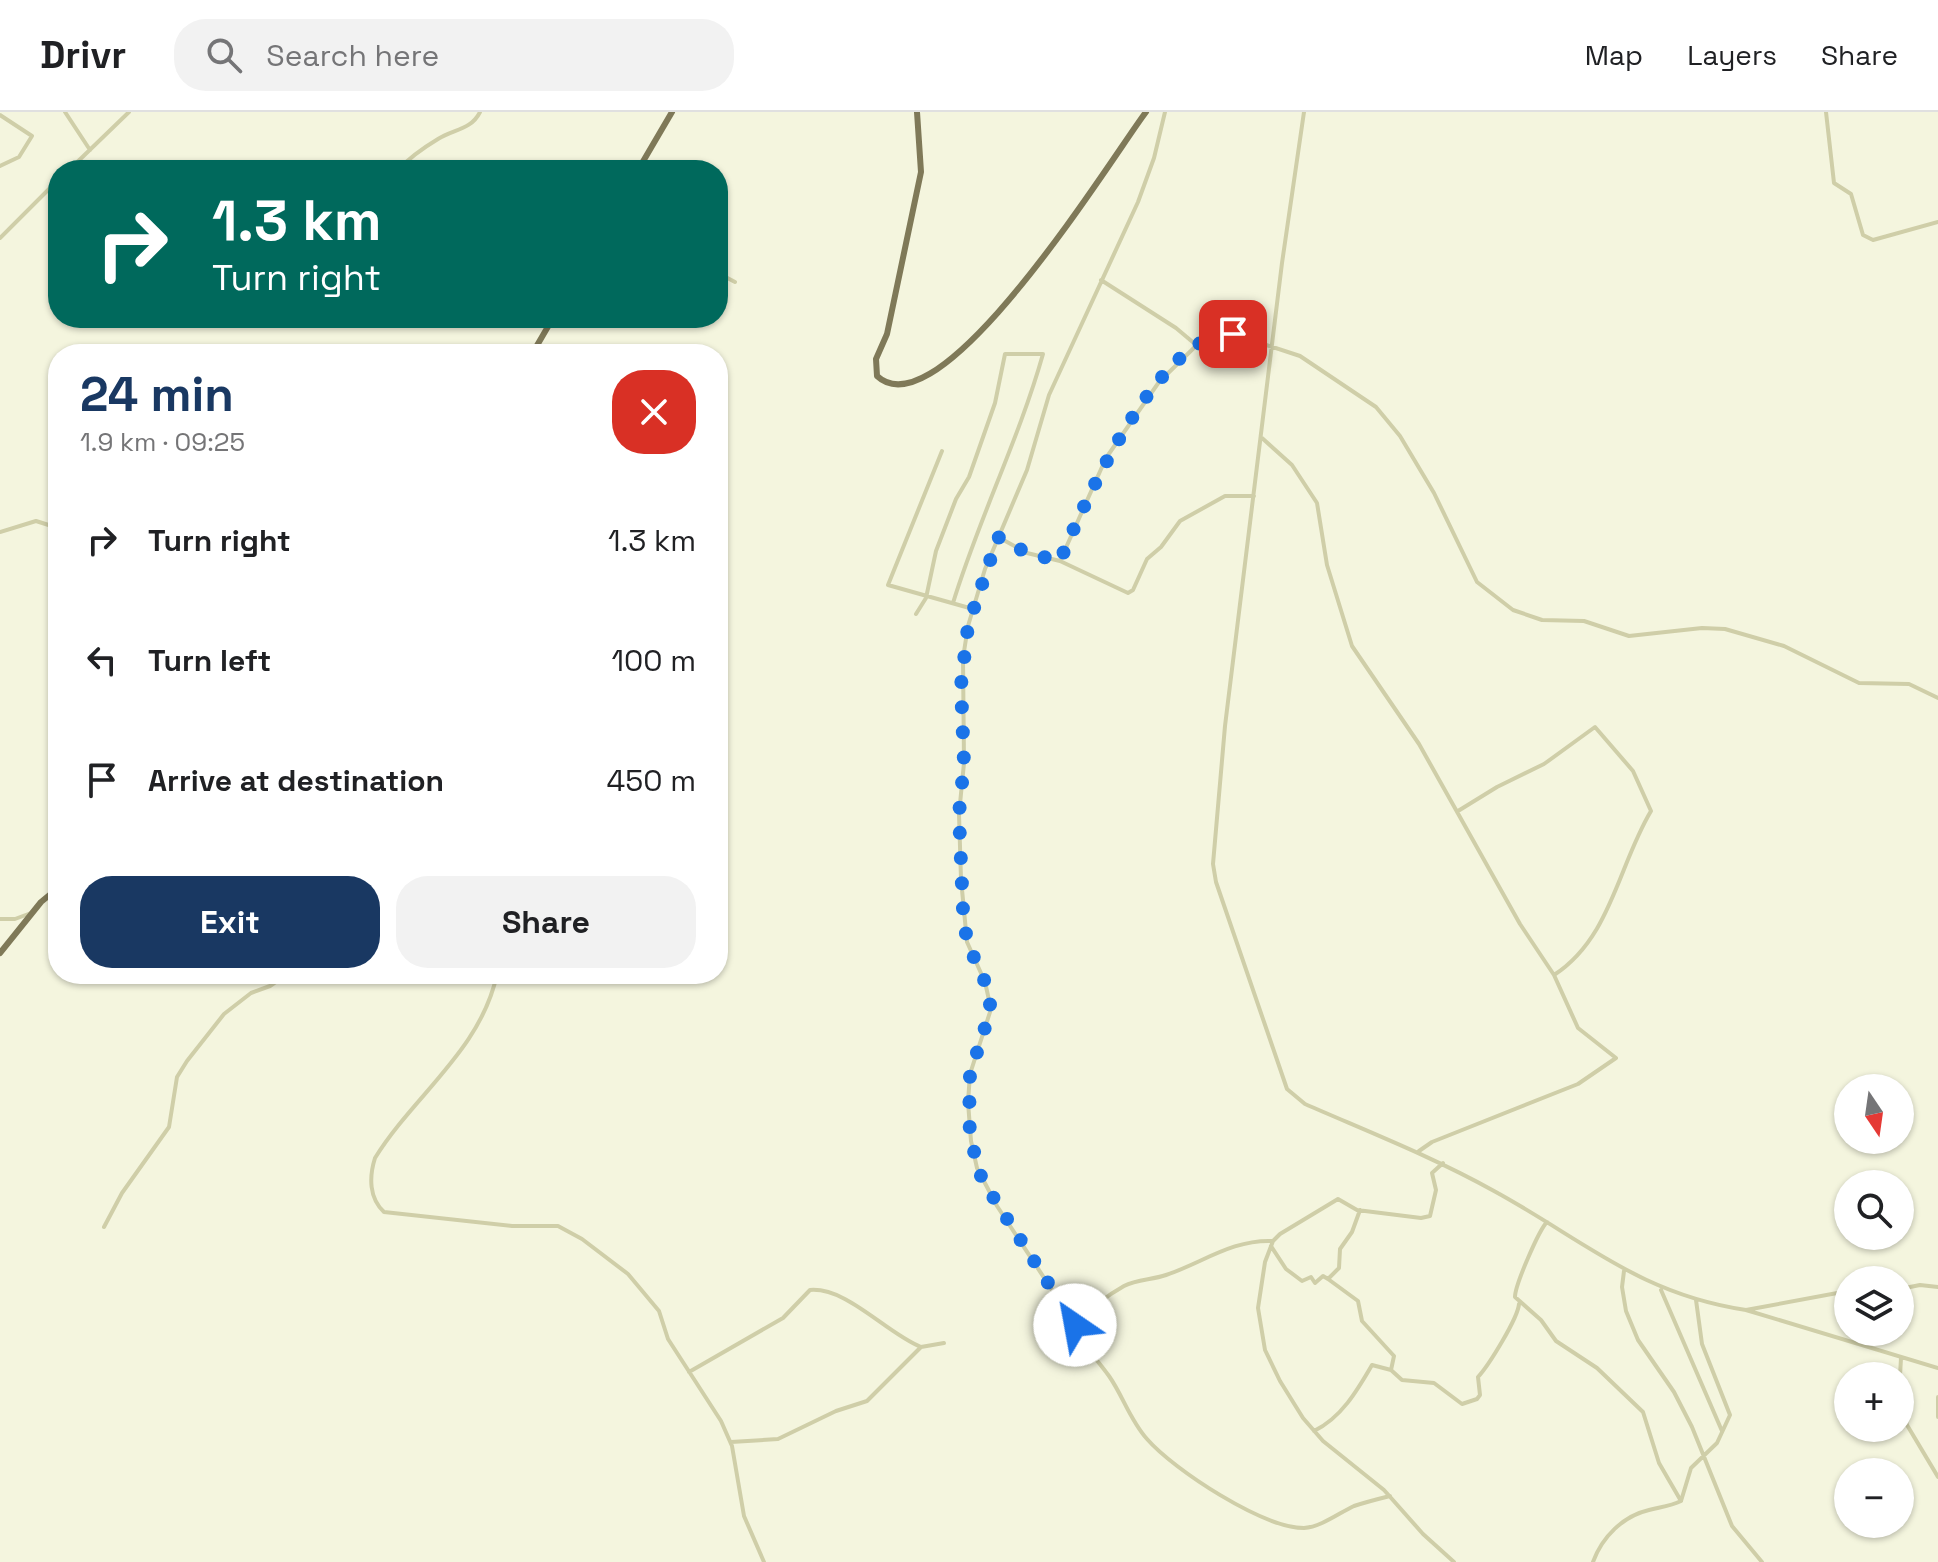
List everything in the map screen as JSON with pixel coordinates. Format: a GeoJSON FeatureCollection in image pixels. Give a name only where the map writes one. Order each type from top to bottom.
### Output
{"type":"FeatureCollection","features":[{"type":"Feature","properties":{"kind":"main road"},"geometry":{"type":"LineString","coordinates":[[644,160],[672,112]]}},
{"type":"Feature","properties":{"kind":"main road"},"geometry":{"type":"LineString","coordinates":[[917,112],[921,152],[917,195],[898,268],[887,334],[876,359],[877,376],[890,382],[915,381],[931,376],[992,319],[1087,199],[1146,112]]}},
{"type":"Feature","properties":{"kind":"main road"},"geometry":{"type":"LineString","coordinates":[[0,953],[48,898]]}},
{"type":"Feature","properties":{"kind":"street"},"geometry":{"type":"LineString","coordinates":[[65,112],[90,150]]}},
{"type":"Feature","properties":{"kind":"street"},"geometry":{"type":"LineString","coordinates":[[80,160],[129,112]]}},
{"type":"Feature","properties":{"kind":"street"},"geometry":{"type":"LineString","coordinates":[[408,160],[438,139],[467,127],[480,112]]}},
{"type":"Feature","properties":{"kind":"street"},"geometry":{"type":"LineString","coordinates":[[1165,112],[1154,158],[1138,202],[1054,382],[1027,470],[998,537],[965,639],[962,671],[964,763],[959,856],[967,942],[985,982],[991,1009],[970,1074],[968,1102],[971,1141],[977,1168],[997,1206],[1080,1337],[1111,1379],[1146,1438],[1203,1487],[1274,1521],[1309,1528],[1357,1505],[1390,1496]]}},
{"type":"Feature","properties":{"kind":"street"},"geometry":{"type":"LineString","coordinates":[[1304,112],[1254,496],[1216,813],[1213,864],[1216,882],[1292,1096],[1443,1163],[1547,1222],[1624,1271],[1661,1289],[1746,1310],[1938,1368]]}},
{"type":"Feature","properties":{"kind":"street"},"geometry":{"type":"LineString","coordinates":[[1826,112],[1834,183],[1851,194],[1863,235],[1873,240],[1938,222]]}},
{"type":"Feature","properties":{"kind":"street"},"geometry":{"type":"LineString","coordinates":[[0,166],[19,157],[32,136],[1,115]]}},
{"type":"Feature","properties":{"kind":"street"},"geometry":{"type":"LineString","coordinates":[[0,238],[48,190]]}},
{"type":"Feature","properties":{"kind":"street"},"geometry":{"type":"LineString","coordinates":[[728,278],[735,282]]}},
{"type":"Feature","properties":{"kind":"street"},"geometry":{"type":"LineString","coordinates":[[1101,280],[1176,328],[1196,345]]}},
{"type":"Feature","properties":{"kind":"street"},"geometry":{"type":"LineString","coordinates":[[1060,561],[1111,450],[1159,382],[1196,345],[1209,336],[1223,334],[1273,346],[1316,365],[1382,413],[1400,436],[1447,515],[1477,582],[1513,610],[1542,620],[1584,621],[1629,636],[1725,629],[1784,646],[1859,683],[1909,684],[1938,698]]}},
{"type":"Feature","properties":{"kind":"street"},"geometry":{"type":"LineString","coordinates":[[916,614],[926,598],[936,551],[956,499],[969,477],[995,403],[1005,354],[1043,354],[1014,444],[974,538],[953,603]]}},
{"type":"Feature","properties":{"kind":"street"},"geometry":{"type":"LineString","coordinates":[[1262,438],[1292,465],[1317,503],[1327,565],[1352,646],[1393,702],[1458,811],[1520,924],[1554,975],[1578,1028],[1616,1058],[1578,1084],[1432,1142],[1419,1151]]}},
{"type":"Feature","properties":{"kind":"street"},"geometry":{"type":"LineString","coordinates":[[942,451],[888,585],[973,609]]}},
{"type":"Feature","properties":{"kind":"street"},"geometry":{"type":"LineString","coordinates":[[998,537],[1027,553],[1060,561],[1128,593],[1133,590],[1147,559],[1161,547],[1180,521],[1225,496],[1254,496]]}},
{"type":"Feature","properties":{"kind":"street"},"geometry":{"type":"LineString","coordinates":[[0,532],[36,521],[48,525]]}},
{"type":"Feature","properties":{"kind":"street"},"geometry":{"type":"LineString","coordinates":[[1458,811],[1544,764],[1595,727],[1633,771],[1651,811],[1597,932],[1579,955],[1554,975]]}},
{"type":"Feature","properties":{"kind":"street"},"geometry":{"type":"LineString","coordinates":[[0,919],[15,919],[33,912]]}},
{"type":"Feature","properties":{"kind":"street"},"geometry":{"type":"LineString","coordinates":[[104,1227],[122,1193],[169,1127],[177,1077],[187,1061],[224,1014],[251,993],[273,984]]}},
{"type":"Feature","properties":{"kind":"street"},"geometry":{"type":"LineString","coordinates":[[495,984],[490,1004],[474,1034],[375,1158],[371,1187],[377,1205],[384,1212],[392,1214],[512,1226],[547,1225],[569,1232],[628,1274],[659,1311],[668,1339],[715,1409],[730,1442],[744,1516],[764,1562]]}},
{"type":"Feature","properties":{"kind":"street"},"geometry":{"type":"LineString","coordinates":[[1075,1325],[1108,1296],[1131,1282],[1163,1276],[1201,1262],[1227,1248],[1272,1243],[1338,1199],[1360,1210],[1421,1218],[1430,1216],[1436,1190],[1432,1173],[1443,1163]]}},
{"type":"Feature","properties":{"kind":"street"},"geometry":{"type":"LineString","coordinates":[[1328,1279],[1339,1268],[1340,1249],[1352,1232],[1360,1210]]}},
{"type":"Feature","properties":{"kind":"street"},"geometry":{"type":"LineString","coordinates":[[1314,1431],[1336,1416],[1358,1390],[1372,1365],[1391,1370],[1402,1380],[1434,1383],[1449,1392],[1457,1402],[1466,1404],[1477,1399],[1480,1395],[1478,1377],[1493,1360],[1508,1325],[1518,1312],[1515,1292],[1519,1277],[1536,1247],[1541,1227],[1547,1222]]}},
{"type":"Feature","properties":{"kind":"street"},"geometry":{"type":"LineString","coordinates":[[1272,1243],[1286,1269],[1302,1281],[1311,1277],[1315,1283],[1323,1276],[1358,1301],[1362,1321],[1394,1356],[1391,1370]]}},
{"type":"Feature","properties":{"kind":"street"},"geometry":{"type":"LineString","coordinates":[[1272,1243],[1258,1308],[1265,1350],[1291,1400],[1314,1431],[1350,1466],[1390,1496],[1423,1534],[1454,1562]]}},
{"type":"Feature","properties":{"kind":"street"},"geometry":{"type":"LineString","coordinates":[[1624,1271],[1623,1295],[1633,1330],[1674,1392],[1732,1526],[1762,1562]]}},
{"type":"Feature","properties":{"kind":"street"},"geometry":{"type":"LineString","coordinates":[[1914,1286],[1938,1287]]}},
{"type":"Feature","properties":{"kind":"street"},"geometry":{"type":"LineString","coordinates":[[1661,1289],[1722,1431]]}},
{"type":"Feature","properties":{"kind":"street"},"geometry":{"type":"LineString","coordinates":[[689,1372],[774,1325],[805,1294],[815,1290],[850,1301],[921,1347]]}},
{"type":"Feature","properties":{"kind":"street"},"geometry":{"type":"LineString","coordinates":[[1746,1310],[1834,1294]]}},
{"type":"Feature","properties":{"kind":"street"},"geometry":{"type":"LineString","coordinates":[[1681,1501],[1691,1468],[1717,1443],[1730,1415],[1702,1344],[1696,1300]]}},
{"type":"Feature","properties":{"kind":"street"},"geometry":{"type":"LineString","coordinates":[[1518,1303],[1541,1320],[1556,1341],[1597,1368],[1643,1412],[1659,1463],[1681,1501]]}},
{"type":"Feature","properties":{"kind":"street"},"geometry":{"type":"LineString","coordinates":[[730,1442],[778,1439],[836,1411],[864,1402],[878,1392],[921,1347],[944,1343]]}},
{"type":"Feature","properties":{"kind":"street"},"geometry":{"type":"LineString","coordinates":[[1901,1358],[1901,1362]]}},
{"type":"Feature","properties":{"kind":"street"},"geometry":{"type":"LineString","coordinates":[[1938,1397],[1938,1417]]}},
{"type":"Feature","properties":{"kind":"street"},"geometry":{"type":"LineString","coordinates":[[1914,1437],[1938,1477]]}},
{"type":"Feature","properties":{"kind":"street"},"geometry":{"type":"LineString","coordinates":[[1593,1562],[1603,1542],[1615,1528],[1637,1514],[1681,1501]]}},
{"type":"Feature","properties":{"kind":"route"},"geometry":{"type":"LineString","coordinates":[[1075,1325],[997,1206],[977,1168],[971,1141],[968,1102],[970,1074],[991,1009],[981,970],[970,954],[967,942],[961,879],[959,814],[965,747],[961,685],[965,639],[985,569],[998,537],[1027,553],[1060,561],[1106,458],[1159,382],[1202,340],[1216,334],[1233,334]]}}]}
